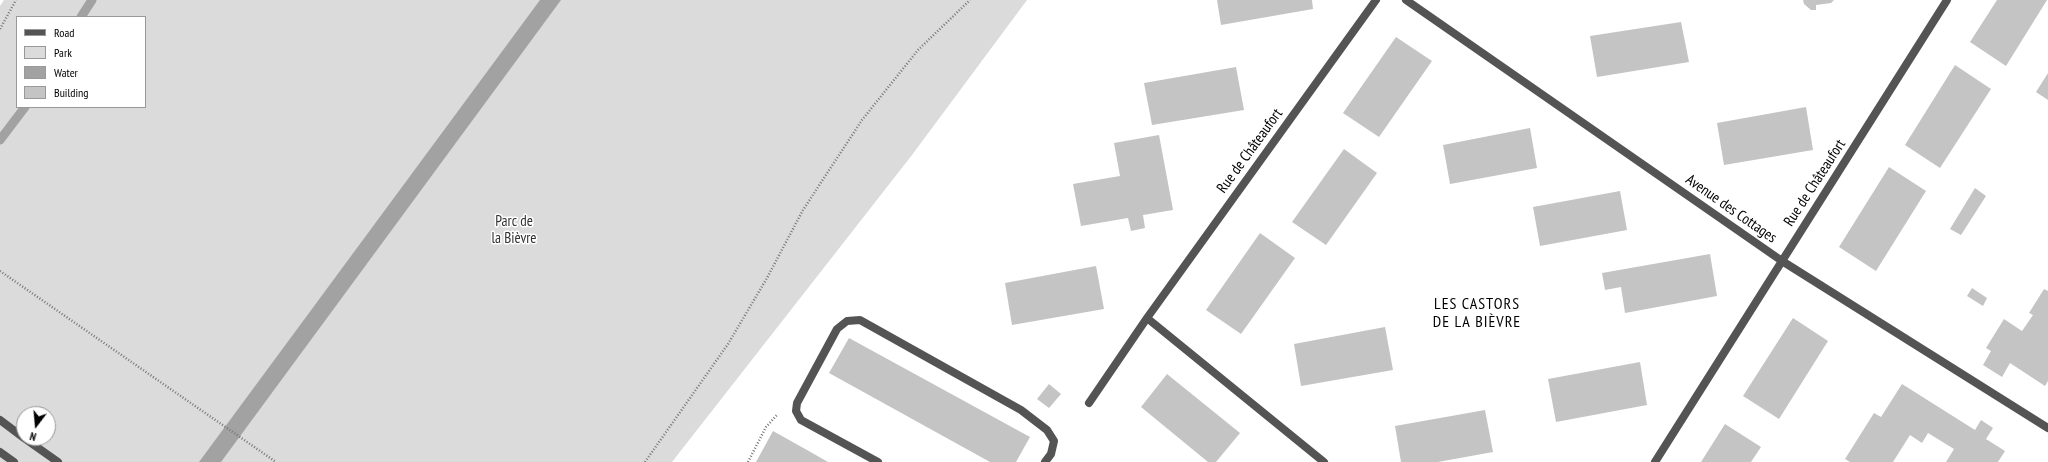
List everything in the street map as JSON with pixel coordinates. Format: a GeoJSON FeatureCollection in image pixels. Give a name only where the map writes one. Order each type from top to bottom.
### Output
{"type":"FeatureCollection","features":[{"type":"Feature","properties":{"kind":"street","name":"Rue de Châteaufort"},"geometry":{"type":"LineString","coordinates":[[1089,403],[1147,318],[1376,0]]}},
{"type":"Feature","properties":{"kind":"street","name":"Avenue des Cottages"},"geometry":{"type":"LineString","coordinates":[[1406,0],[1782,261],[2048,428]]}},
{"type":"Feature","properties":{"kind":"street","name":"Rue de Châteaufort"},"geometry":{"type":"LineString","coordinates":[[1655,462],[1947,0]]}},
{"type":"Feature","properties":{"kind":"street"},"geometry":{"type":"LineString","coordinates":[[1147,318],[1324,462]]}},
{"type":"Feature","properties":{"kind":"street"},"geometry":{"type":"LineString","coordinates":[[878,462],[801,420],[796,411],[797,403],[837,329],[847,320],[860,320],[1021,410],[1047,430],[1054,441],[1051,454],[1045,462]]}},
{"type":"Feature","properties":{"kind":"street"},"geometry":{"type":"LineString","coordinates":[[0,420],[16,432]]}},
{"type":"Feature","properties":{"kind":"street"},"geometry":{"type":"LineString","coordinates":[[35,446],[58,462]]}},
{"type":"Feature","properties":{"kind":"street"},"geometry":{"type":"LineString","coordinates":[[0,452],[14,462]]}},
{"type":"Feature","properties":{"kind":"path"},"geometry":{"type":"LineString","coordinates":[[0,29],[16,0]]}},
{"type":"Feature","properties":{"kind":"path"},"geometry":{"type":"LineString","coordinates":[[645,462],[728,344],[767,278],[803,210],[862,120],[918,50],[970,0]]}},
{"type":"Feature","properties":{"kind":"path"},"geometry":{"type":"LineString","coordinates":[[0,271],[276,462]]}},
{"type":"Feature","properties":{"kind":"path"},"geometry":{"type":"LineString","coordinates":[[748,462],[766,427],[773,419],[779,413],[796,411]]}},
{"type":"Feature","properties":{"kind":"green space","name":"Parc de la Bièvre"},"geometry":{"type":"Polygon","coordinates":[[[4,0],[1027,0],[912,155],[672,462],[0,462],[0,6],[4,0]]]}},
{"type":"Feature","properties":{"kind":"water"},"geometry":{"type":"Polygon","coordinates":[[[540,0],[561,0],[221,462],[199,462],[540,0]]]}},
{"type":"Feature","properties":{"kind":"building"},"geometry":{"type":"Polygon","coordinates":[[[1217,0],[1312,0],[1313,9],[1221,25],[1217,0]]]}},
{"type":"Feature","properties":{"kind":"building"},"geometry":{"type":"Polygon","coordinates":[[[1803,0],[1834,0],[1831,3],[1816,5],[1816,10],[1811,10],[1804,4],[1803,0]]]}},
{"type":"Feature","properties":{"kind":"building"},"geometry":{"type":"Polygon","coordinates":[[[1997,0],[2047,0],[2006,66],[1970,42],[1997,0]]]}},
{"type":"Feature","properties":{"kind":"building"},"geometry":{"type":"Polygon","coordinates":[[[1681,22],[1689,62],[1597,77],[1590,36],[1681,22]]]}},
{"type":"Feature","properties":{"kind":"building"},"geometry":{"type":"Polygon","coordinates":[[[1396,37],[1432,61],[1379,137],[1343,113],[1396,37]]]}},
{"type":"Feature","properties":{"kind":"building"},"geometry":{"type":"Polygon","coordinates":[[[1955,65],[1991,89],[1940,168],[1905,145],[1955,65]]]}},
{"type":"Feature","properties":{"kind":"building"},"geometry":{"type":"Polygon","coordinates":[[[1236,67],[1244,110],[1152,125],[1144,83],[1236,67]]]}},
{"type":"Feature","properties":{"kind":"building"},"geometry":{"type":"Polygon","coordinates":[[[2048,73],[2048,100],[2036,92],[2048,73]]]}},
{"type":"Feature","properties":{"kind":"building"},"geometry":{"type":"Polygon","coordinates":[[[1806,107],[1813,150],[1724,165],[1717,123],[1806,107]]]}},
{"type":"Feature","properties":{"kind":"building"},"geometry":{"type":"Polygon","coordinates":[[[1530,128],[1537,168],[1450,184],[1443,145],[1530,128]]]}},
{"type":"Feature","properties":{"kind":"building"},"geometry":{"type":"Polygon","coordinates":[[[1159,135],[1173,210],[1143,215],[1145,228],[1131,231],[1128,218],[1081,226],[1073,184],[1120,176],[1114,143],[1159,135]]]}},
{"type":"Feature","properties":{"kind":"building"},"geometry":{"type":"Polygon","coordinates":[[[1344,149],[1377,173],[1326,245],[1292,222],[1344,149]]]}},
{"type":"Feature","properties":{"kind":"building"},"geometry":{"type":"Polygon","coordinates":[[[1889,167],[1926,191],[1876,271],[1839,247],[1889,167]]]}},
{"type":"Feature","properties":{"kind":"building"},"geometry":{"type":"Polygon","coordinates":[[[1975,188],[1986,196],[1961,235],[1950,229],[1975,188]]]}},
{"type":"Feature","properties":{"kind":"building"},"geometry":{"type":"Polygon","coordinates":[[[1620,191],[1627,230],[1540,246],[1533,207],[1620,191]]]}},
{"type":"Feature","properties":{"kind":"building"},"geometry":{"type":"Polygon","coordinates":[[[1260,233],[1295,258],[1241,334],[1206,310],[1260,233]]]}},
{"type":"Feature","properties":{"kind":"building"},"geometry":{"type":"Polygon","coordinates":[[[1710,254],[1717,296],[1625,313],[1621,287],[1605,290],[1602,273],[1710,254]]]}},
{"type":"Feature","properties":{"kind":"building"},"geometry":{"type":"Polygon","coordinates":[[[1096,266],[1104,309],[1012,325],[1005,283],[1096,266]]]}},
{"type":"Feature","properties":{"kind":"building"},"geometry":{"type":"Polygon","coordinates":[[[1972,288],[1987,298],[1983,306],[1967,296],[1972,288]]]}},
{"type":"Feature","properties":{"kind":"building"},"geometry":{"type":"Polygon","coordinates":[[[2044,289],[2048,291],[2048,381],[2045,386],[2010,363],[2002,377],[1983,365],[1991,351],[1986,348],[2004,319],[2022,331],[2033,315],[2029,313],[2044,289]]]}},
{"type":"Feature","properties":{"kind":"building"},"geometry":{"type":"Polygon","coordinates":[[[1793,318],[1828,341],[1779,419],[1743,396],[1793,318]]]}},
{"type":"Feature","properties":{"kind":"building"},"geometry":{"type":"Polygon","coordinates":[[[1385,327],[1393,370],[1301,386],[1294,344],[1385,327]]]}},
{"type":"Feature","properties":{"kind":"building"},"geometry":{"type":"Polygon","coordinates":[[[849,338],[1030,437],[1016,462],[990,462],[829,373],[849,338]]]}},
{"type":"Feature","properties":{"kind":"building"},"geometry":{"type":"Polygon","coordinates":[[[1640,362],[1647,405],[1556,422],[1548,379],[1640,362]]]}},
{"type":"Feature","properties":{"kind":"building"},"geometry":{"type":"Polygon","coordinates":[[[1167,374],[1240,433],[1216,462],[1208,462],[1141,407],[1167,374]]]}},
{"type":"Feature","properties":{"kind":"building"},"geometry":{"type":"Polygon","coordinates":[[[1049,384],[1061,394],[1049,408],[1037,399],[1049,384]]]}},
{"type":"Feature","properties":{"kind":"building"},"geometry":{"type":"Polygon","coordinates":[[[1902,384],[1975,430],[1981,420],[1993,428],[1986,439],[2005,451],[1998,462],[1946,462],[1954,449],[1928,433],[1922,443],[1910,435],[1893,462],[1850,462],[1845,459],[1874,413],[1881,417],[1902,384]]]}},
{"type":"Feature","properties":{"kind":"building"},"geometry":{"type":"Polygon","coordinates":[[[1485,410],[1493,452],[1438,462],[1401,462],[1395,426],[1485,410]]]}},
{"type":"Feature","properties":{"kind":"building"},"geometry":{"type":"Polygon","coordinates":[[[1725,424],[1761,447],[1751,462],[1701,462],[1725,424]]]}},
{"type":"Feature","properties":{"kind":"building"},"geometry":{"type":"Polygon","coordinates":[[[773,431],[807,450],[828,462],[756,462],[773,431]]]}},
{"type":"Feature","properties":{"kind":"waterway"},"geometry":{"type":"LineString","coordinates":[[82,16],[92,0]]}},
{"type":"Feature","properties":{"kind":"waterway"},"geometry":{"type":"LineString","coordinates":[[0,140],[24,108]]}},
{"type":"Feature","properties":{"kind":"district","name":"LES CASTORS DE LA BIÈVRE"},"geometry":{"type":"Point","coordinates":[1477,313]}}]}
